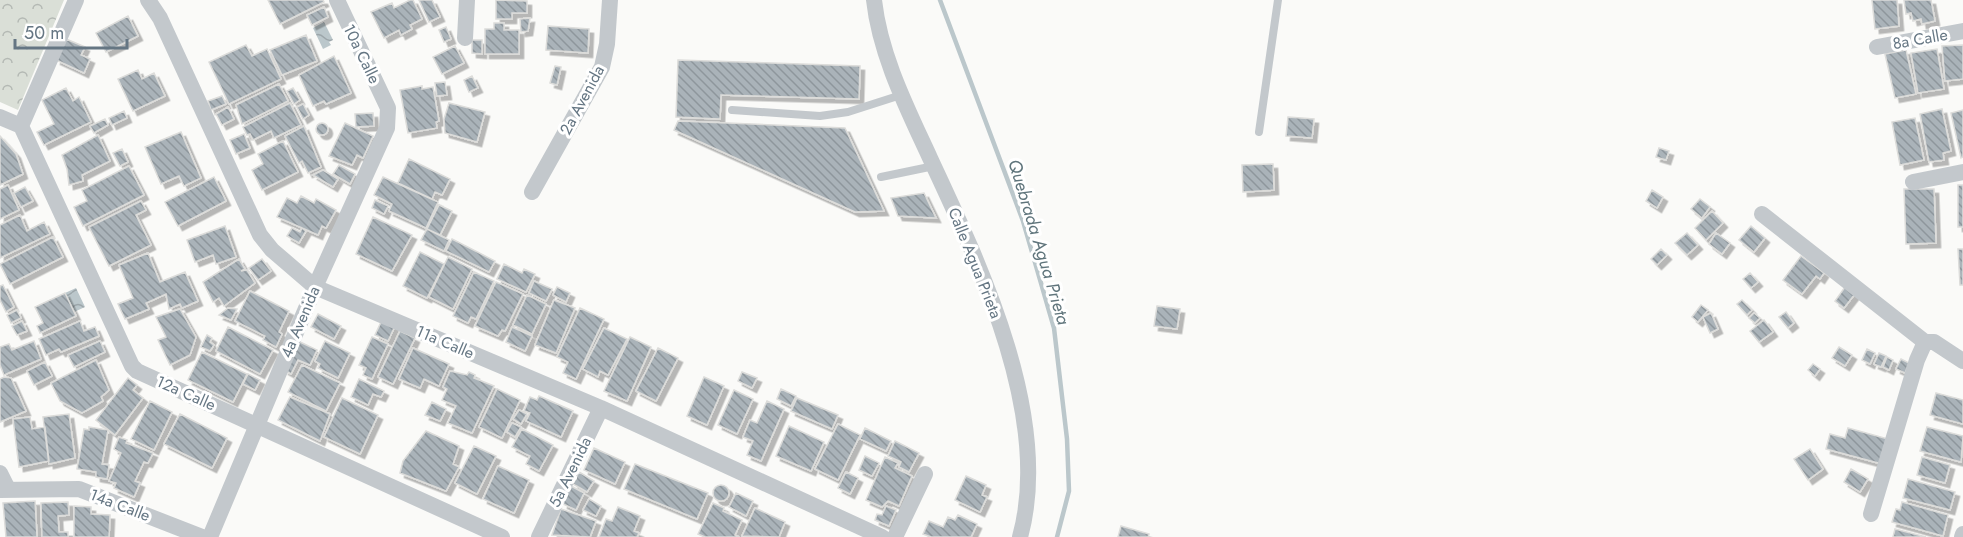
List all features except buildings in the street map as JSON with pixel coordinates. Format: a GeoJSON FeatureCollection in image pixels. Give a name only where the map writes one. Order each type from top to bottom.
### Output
{"type":"FeatureCollection","features":[{"type":"Feature","properties":{"kind":"street"},"geometry":{"type":"LineString","coordinates":[[0,117],[21,126],[76,0]]}},
{"type":"Feature","properties":{"kind":"street","name":"11a Calle"},"geometry":{"type":"LineString","coordinates":[[148,0],[160,18],[260,236],[272,250],[315,287],[601,408],[882,537]]}},
{"type":"Feature","properties":{"kind":"street","name":"10a Calle"},"geometry":{"type":"LineString","coordinates":[[337,0],[388,108]]}},
{"type":"Feature","properties":{"kind":"street"},"geometry":{"type":"LineString","coordinates":[[465,38],[467,0]]}},
{"type":"Feature","properties":{"kind":"street","name":"2a Avenida"},"geometry":{"type":"LineString","coordinates":[[532,192],[602,67],[607,44],[610,0]]}},
{"type":"Feature","properties":{"kind":"street","name":"Calle Agua Prieta"},"geometry":{"type":"LineString","coordinates":[[874,0],[882,40],[901,95],[986,285],[1021,400],[1026,441],[1027,486],[1020,537]]}},
{"type":"Feature","properties":{"kind":"street","name":"8a Calle"},"geometry":{"type":"LineString","coordinates":[[1877,47],[1963,32]]}},
{"type":"Feature","properties":{"kind":"street","name":"4a Avenida"},"geometry":{"type":"LineString","coordinates":[[210,537],[315,287],[387,128],[388,108]]}},
{"type":"Feature","properties":{"kind":"street","name":"12a Calle"},"geometry":{"type":"LineString","coordinates":[[21,126],[132,366],[137,371],[502,537]]}},
{"type":"Feature","properties":{"kind":"street"},"geometry":{"type":"LineString","coordinates":[[1913,182],[1963,172]]}},
{"type":"Feature","properties":{"kind":"street"},"geometry":{"type":"LineString","coordinates":[[1762,214],[1925,342],[1934,342],[1963,361]]}},
{"type":"Feature","properties":{"kind":"street"},"geometry":{"type":"LineString","coordinates":[[1871,514],[1917,360],[1925,342]]}},
{"type":"Feature","properties":{"kind":"street","name":"5a Avenida"},"geometry":{"type":"LineString","coordinates":[[538,537],[601,408]]}},
{"type":"Feature","properties":{"kind":"street"},"geometry":{"type":"LineString","coordinates":[[0,473],[4,490]]}},
{"type":"Feature","properties":{"kind":"street"},"geometry":{"type":"LineString","coordinates":[[895,537],[925,474]]}},
{"type":"Feature","properties":{"kind":"street","name":"14a Calle"},"geometry":{"type":"LineString","coordinates":[[4,490],[79,489],[202,537]]}},
{"type":"Feature","properties":{"kind":"lane"},"geometry":{"type":"LineString","coordinates":[[1259,132],[1278,0]]}},
{"type":"Feature","properties":{"kind":"lane"},"geometry":{"type":"LineString","coordinates":[[732,110],[820,116],[848,112],[901,95]]}},
{"type":"Feature","properties":{"kind":"lane"},"geometry":{"type":"LineString","coordinates":[[881,177],[934,166]]}},
{"type":"Feature","properties":{"kind":"green space"},"geometry":{"type":"Polygon","coordinates":[[[0,0],[64,0],[18,110],[0,102],[0,0]]]}},
{"type":"Feature","properties":{"kind":"water"},"geometry":{"type":"Polygon","coordinates":[[[324,22],[333,40],[329,42],[331,45],[323,49],[313,28],[324,22]]]}},
{"type":"Feature","properties":{"kind":"water"},"geometry":{"type":"Polygon","coordinates":[[[76,288],[85,307],[74,312],[65,293],[76,288]]]}},
{"type":"Feature","properties":{"kind":"waterway","name":"Quebrada Agua Prieta"},"geometry":{"type":"LineString","coordinates":[[940,0],[1023,221],[1054,328],[1067,439],[1069,491],[1057,537]]}}]}
